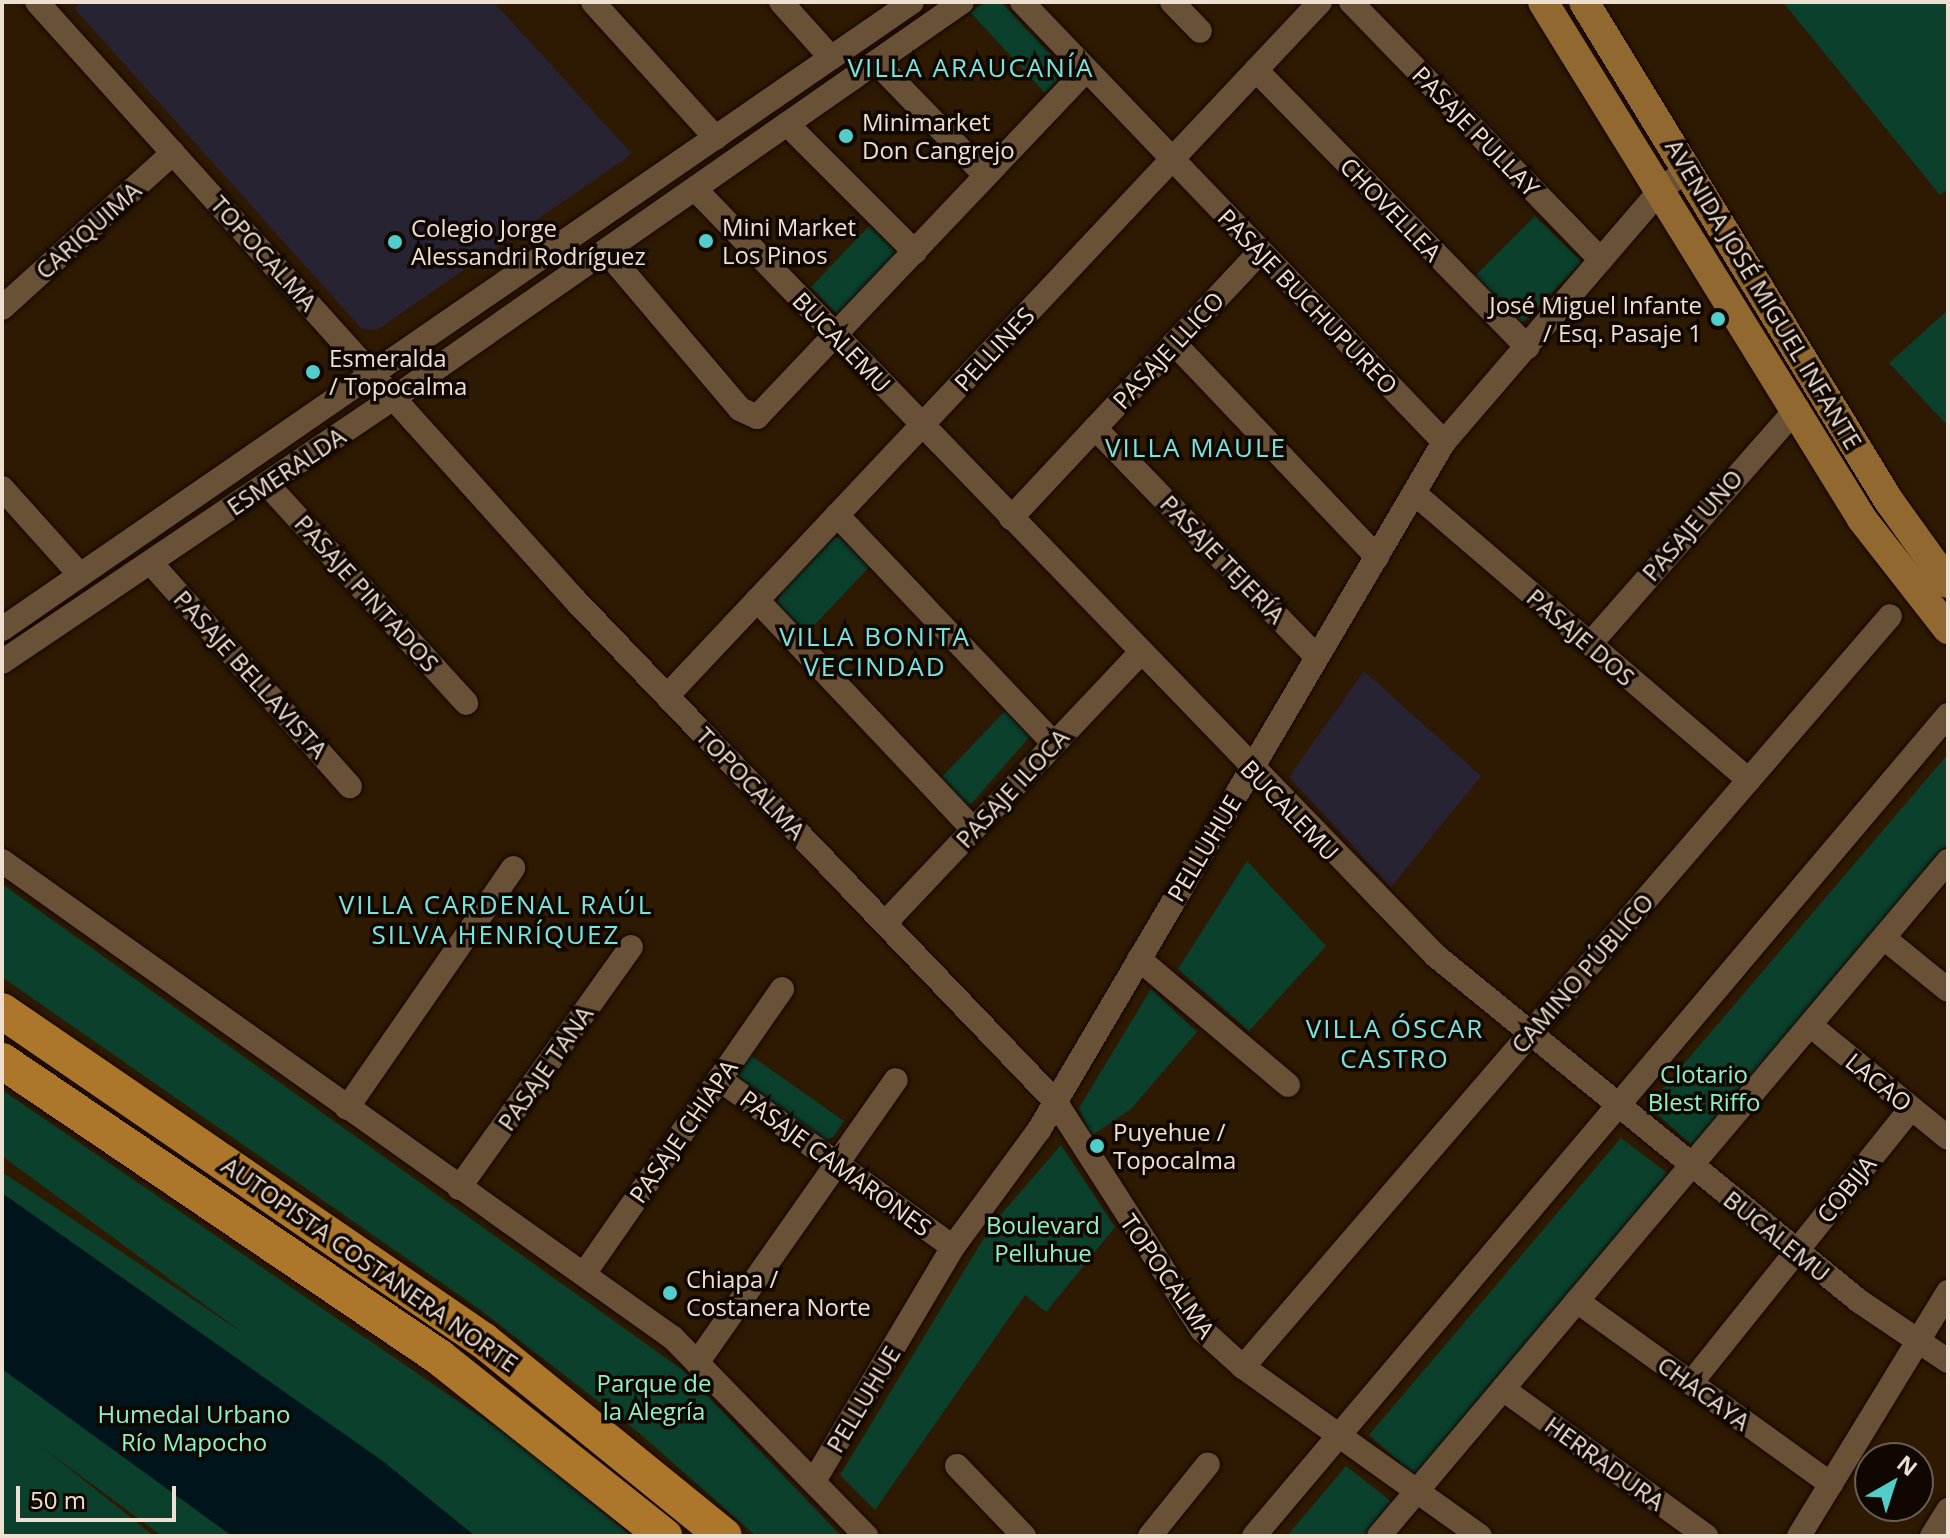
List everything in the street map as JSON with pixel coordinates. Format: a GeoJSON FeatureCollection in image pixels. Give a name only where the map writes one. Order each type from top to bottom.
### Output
{"type":"FeatureCollection","features":[{"type":"Feature","properties":{"kind":"highway","name":"AUTOPISTA COSTANERA NORTE"},"geometry":{"type":"LineString","coordinates":[[2,1011],[484,1341],[724,1536]]}},
{"type":"Feature","properties":{"kind":"highway","name":"AUTOPISTA COSTANERA NORTE"},"geometry":{"type":"LineString","coordinates":[[2,1061],[439,1357],[664,1536]]}},
{"type":"Feature","properties":{"kind":"main road","name":"AVENIDA JOSÉ MIGUEL INFANTE"},"geometry":{"type":"LineString","coordinates":[[1543,2],[1881,547],[1948,629]]}},
{"type":"Feature","properties":{"kind":"main road","name":"AVENIDA JOSÉ MIGUEL INFANTE"},"geometry":{"type":"LineString","coordinates":[[1584,2],[1689,167],[1895,511],[1948,583]]}},
{"type":"Feature","properties":{"kind":"street","name":"TOPOCALMA"},"geometry":{"type":"LineString","coordinates":[[37,2],[667,696],[1055,1101],[1186,1311],[1243,1367],[1480,1536]]}},
{"type":"Feature","properties":{"kind":"street"},"geometry":{"type":"LineString","coordinates":[[593,2],[716,138]]}},
{"type":"Feature","properties":{"kind":"street"},"geometry":{"type":"LineString","coordinates":[[781,2],[831,58]]}},
{"type":"Feature","properties":{"kind":"street","name":"ESMERALDA"},"geometry":{"type":"LineString","coordinates":[[2,629],[912,2]]}},
{"type":"Feature","properties":{"kind":"street","name":"ESMERALDA"},"geometry":{"type":"LineString","coordinates":[[2,662],[394,398],[962,2]]}},
{"type":"Feature","properties":{"kind":"street","name":"PASAJE BUCHUPUREO"},"geometry":{"type":"LineString","coordinates":[[1022,2],[1444,442]]}},
{"type":"Feature","properties":{"kind":"street"},"geometry":{"type":"LineString","coordinates":[[1172,2],[1200,31]]}},
{"type":"Feature","properties":{"kind":"street","name":"PELLINES"},"geometry":{"type":"LineString","coordinates":[[667,696],[1320,2]]}},
{"type":"Feature","properties":{"kind":"street","name":"PASAJE PULLAY"},"geometry":{"type":"LineString","coordinates":[[1351,2],[1601,260]]}},
{"type":"Feature","properties":{"kind":"street"},"geometry":{"type":"LineString","coordinates":[[876,62],[986,176]]}},
{"type":"Feature","properties":{"kind":"street"},"geometry":{"type":"LineString","coordinates":[[606,251],[752,417],[767,411],[1086,70]]}},
{"type":"Feature","properties":{"kind":"street","name":"CHOVELLEA"},"geometry":{"type":"LineString","coordinates":[[1256,70],[1527,347]]}},
{"type":"Feature","properties":{"kind":"street"},"geometry":{"type":"LineString","coordinates":[[787,124],[915,252]]}},
{"type":"Feature","properties":{"kind":"street","name":"CARIQUIMA"},"geometry":{"type":"LineString","coordinates":[[2,308],[173,153]]}},
{"type":"Feature","properties":{"kind":"street","name":"PELLUHUE"},"geometry":{"type":"LineString","coordinates":[[814,1481],[953,1247],[1021,1157],[1055,1101],[1444,442],[1661,190],[1689,167]]}},
{"type":"Feature","properties":{"kind":"street","name":"BUCALEMU"},"geometry":{"type":"LineString","coordinates":[[695,189],[1403,925],[1528,1035],[1796,1251],[1917,1342],[1948,1361]]}},
{"type":"Feature","properties":{"kind":"street","name":"PASAJE LLICO"},"geometry":{"type":"LineString","coordinates":[[1011,518],[1260,252]]}},
{"type":"Feature","properties":{"kind":"street"},"geometry":{"type":"LineString","coordinates":[[1174,343],[1377,557]]}},
{"type":"Feature","properties":{"kind":"street","name":"PASAJE UNO"},"geometry":{"type":"LineString","coordinates":[[1590,644],[1797,408]]}},
{"type":"Feature","properties":{"kind":"street","name":"PASAJE TEJERÍA"},"geometry":{"type":"LineString","coordinates":[[1095,428],[1317,657]]}},
{"type":"Feature","properties":{"kind":"street","name":"PASAJE PINTADOS"},"geometry":{"type":"LineString","coordinates":[[267,484],[466,703]]}},
{"type":"Feature","properties":{"kind":"street"},"geometry":{"type":"LineString","coordinates":[[2,488],[80,575]]}},
{"type":"Feature","properties":{"kind":"street","name":"PASAJE DOS"},"geometry":{"type":"LineString","coordinates":[[1414,493],[1749,780]]}},
{"type":"Feature","properties":{"kind":"street"},"geometry":{"type":"LineString","coordinates":[[837,515],[1054,744]]}},
{"type":"Feature","properties":{"kind":"street","name":"PASAJE BELLAVISTA"},"geometry":{"type":"LineString","coordinates":[[151,563],[350,786]]}},
{"type":"Feature","properties":{"kind":"street"},"geometry":{"type":"LineString","coordinates":[[757,600],[973,829]]}},
{"type":"Feature","properties":{"kind":"street","name":"CAMINO PÚBLICO"},"geometry":{"type":"LineString","coordinates":[[1243,1367],[1890,616]]}},
{"type":"Feature","properties":{"kind":"street","name":"PASAJE ILOCA"},"geometry":{"type":"LineString","coordinates":[[885,923],[1140,653]]}},
{"type":"Feature","properties":{"kind":"street"},"geometry":{"type":"LineString","coordinates":[[1254,1536],[1948,715]]}},
{"type":"Feature","properties":{"kind":"street"},"geometry":{"type":"LineString","coordinates":[[2,861],[584,1274],[699,1360],[866,1536]]}},
{"type":"Feature","properties":{"kind":"street"},"geometry":{"type":"LineString","coordinates":[[1379,1536],[1948,861]]}},
{"type":"Feature","properties":{"kind":"street"},"geometry":{"type":"LineString","coordinates":[[347,1108],[513,868]]}},
{"type":"Feature","properties":{"kind":"street"},"geometry":{"type":"LineString","coordinates":[[1884,938],[1948,990]]}},
{"type":"Feature","properties":{"kind":"street","name":"PASAJE TANA"},"geometry":{"type":"LineString","coordinates":[[459,1188],[631,947]]}},
{"type":"Feature","properties":{"kind":"street"},"geometry":{"type":"LineString","coordinates":[[1139,959],[1288,1085]]}},
{"type":"Feature","properties":{"kind":"street","name":"PASAJE CHIAPA"},"geometry":{"type":"LineString","coordinates":[[584,1274],[782,989]]}},
{"type":"Feature","properties":{"kind":"street","name":"LACAO"},"geometry":{"type":"LineString","coordinates":[[1810,1025],[1948,1138]]}},
{"type":"Feature","properties":{"kind":"street","name":"PASAJE CAMARONES"},"geometry":{"type":"LineString","coordinates":[[719,1079],[953,1247]]}},
{"type":"Feature","properties":{"kind":"street"},"geometry":{"type":"LineString","coordinates":[[699,1360],[896,1080]]}},
{"type":"Feature","properties":{"kind":"street","name":"COBIJA"},"geometry":{"type":"LineString","coordinates":[[1691,1383],[1911,1108]]}},
{"type":"Feature","properties":{"kind":"street"},"geometry":{"type":"LineString","coordinates":[[1799,1536],[1948,1292]]}},
{"type":"Feature","properties":{"kind":"street","name":"CHACAYA"},"geometry":{"type":"LineString","coordinates":[[1577,1301],[1831,1484]]}},
{"type":"Feature","properties":{"kind":"street","name":"HERRADURA"},"geometry":{"type":"LineString","coordinates":[[1503,1389],[1706,1536]]}},
{"type":"Feature","properties":{"kind":"street"},"geometry":{"type":"LineString","coordinates":[[1150,1536],[1208,1464]]}},
{"type":"Feature","properties":{"kind":"street"},"geometry":{"type":"LineString","coordinates":[[957,1466],[1024,1536]]}},
{"type":"Feature","properties":{"kind":"street"},"geometry":{"type":"LineString","coordinates":[[1932,1536],[1948,1510]]}},
{"type":"Feature","properties":{"kind":"shaded area","name":"Colegio Jorge Alessandri Rodríguez"},"geometry":{"type":"Polygon","coordinates":[[[82,2],[494,2],[632,154],[377,330],[362,329],[74,8],[82,2]]]}},
{"type":"Feature","properties":{"kind":"shaded area"},"geometry":{"type":"Polygon","coordinates":[[[1364,671],[1481,776],[1391,887],[1289,777],[1364,671]]]}},
{"type":"Feature","properties":{"kind":"green space"},"geometry":{"type":"Polygon","coordinates":[[[986,2],[1001,2],[1066,71],[1045,93],[970,12],[986,2]]]}},
{"type":"Feature","properties":{"kind":"green space"},"geometry":{"type":"Polygon","coordinates":[[[1783,2],[1948,2],[1948,189],[1940,195],[1783,2]]]}},
{"type":"Feature","properties":{"kind":"green space"},"geometry":{"type":"Polygon","coordinates":[[[1535,216],[1582,262],[1519,326],[1472,279],[1535,216]]]}},
{"type":"Feature","properties":{"kind":"green space"},"geometry":{"type":"Polygon","coordinates":[[[870,225],[899,255],[838,315],[811,287],[870,225]]]}},
{"type":"Feature","properties":{"kind":"green space"},"geometry":{"type":"Polygon","coordinates":[[[1948,310],[1948,426],[1889,363],[1948,310]]]}},
{"type":"Feature","properties":{"kind":"green space"},"geometry":{"type":"Polygon","coordinates":[[[840,536],[871,565],[805,635],[777,604],[782,590],[829,541],[840,536]]]}},
{"type":"Feature","properties":{"kind":"green space"},"geometry":{"type":"Polygon","coordinates":[[[1006,710],[1031,735],[972,803],[962,805],[941,778],[1006,710]]]}},
{"type":"Feature","properties":{"kind":"green space","name":"Clotario Blest Riffo"},"geometry":{"type":"Polygon","coordinates":[[[1948,754],[1948,844],[1695,1148],[1648,1106],[1948,754]]]}},
{"type":"Feature","properties":{"kind":"green space"},"geometry":{"type":"Polygon","coordinates":[[[1247,861],[1326,946],[1249,1031],[1178,969],[1247,861]]]}},
{"type":"Feature","properties":{"kind":"green space","name":"Parque de la Alegría"},"geometry":{"type":"Polygon","coordinates":[[[2,884],[684,1371],[841,1536],[756,1536],[638,1432],[475,1306],[2,977],[2,884]]]}},
{"type":"Feature","properties":{"kind":"green space"},"geometry":{"type":"Polygon","coordinates":[[[1151,989],[1197,1032],[1131,1109],[1091,1136],[1079,1108],[1151,989]]]}},
{"type":"Feature","properties":{"kind":"green space"},"geometry":{"type":"Polygon","coordinates":[[[750,1055],[844,1121],[833,1137],[822,1141],[741,1087],[736,1076],[750,1055]]]}},
{"type":"Feature","properties":{"kind":"green space","name":"Humedal Urbano Río Mapocho"},"geometry":{"type":"Polygon","coordinates":[[[2,1090],[512,1438],[632,1536],[162,1536],[42,1447],[154,1536],[2,1536],[2,1172],[246,1335],[2,1156],[2,1090]]]}},
{"type":"Feature","properties":{"kind":"green space","name":"Clotario Blest Riffo"},"geometry":{"type":"Polygon","coordinates":[[[1621,1138],[1671,1176],[1415,1476],[1369,1435],[1621,1138]]]}},
{"type":"Feature","properties":{"kind":"green space","name":"Boulevard Pelluhue"},"geometry":{"type":"Polygon","coordinates":[[[1061,1145],[1115,1227],[1046,1312],[1025,1295],[875,1510],[840,1475],[992,1225],[1061,1145]]]}},
{"type":"Feature","properties":{"kind":"green space"},"geometry":{"type":"Polygon","coordinates":[[[1346,1466],[1393,1503],[1365,1536],[1287,1536],[1346,1466]]]}},
{"type":"Feature","properties":{"kind":"water","name":"Humedal Urbano Río Mapocho"},"geometry":{"type":"Polygon","coordinates":[[[2,1193],[384,1462],[475,1536],[232,1536],[2,1369],[2,1193]]]}},
{"type":"Feature","properties":{"kind":"place","name":"Minimarket Don Cangrejo"},"geometry":{"type":"Point","coordinates":[846,136]}},
{"type":"Feature","properties":{"kind":"place","name":"Mini Market Los Pinos"},"geometry":{"type":"Point","coordinates":[706,241]}},
{"type":"Feature","properties":{"kind":"place","name":"Colegio Jorge Alessandri Rodríguez"},"geometry":{"type":"Point","coordinates":[395,242]}},
{"type":"Feature","properties":{"kind":"place","name":"José Miguel Infante / Esq. Pasaje 1"},"geometry":{"type":"Point","coordinates":[1718,319]}},
{"type":"Feature","properties":{"kind":"place","name":"Esmeralda / Topocalma"},"geometry":{"type":"Point","coordinates":[313,372]}},
{"type":"Feature","properties":{"kind":"place","name":"Puyehue / Topocalma"},"geometry":{"type":"Point","coordinates":[1097,1146]}},
{"type":"Feature","properties":{"kind":"place","name":"Chiapa / Costanera Norte"},"geometry":{"type":"Point","coordinates":[670,1293]}},
{"type":"Feature","properties":{"kind":"district","name":"VILLA ARAUCANÍA"},"geometry":{"type":"Point","coordinates":[971,68]}},
{"type":"Feature","properties":{"kind":"district","name":"VILLA MAULE"},"geometry":{"type":"Point","coordinates":[1196,448]}},
{"type":"Feature","properties":{"kind":"district","name":"VILLA BONITA VECINDAD"},"geometry":{"type":"Point","coordinates":[875,652]}},
{"type":"Feature","properties":{"kind":"district","name":"VILLA CARDENAL RAÚL SILVA HENRÍQUEZ"},"geometry":{"type":"Point","coordinates":[496,920]}},
{"type":"Feature","properties":{"kind":"district","name":"VILLA ÓSCAR CASTRO"},"geometry":{"type":"Point","coordinates":[1395,1044]}}]}
